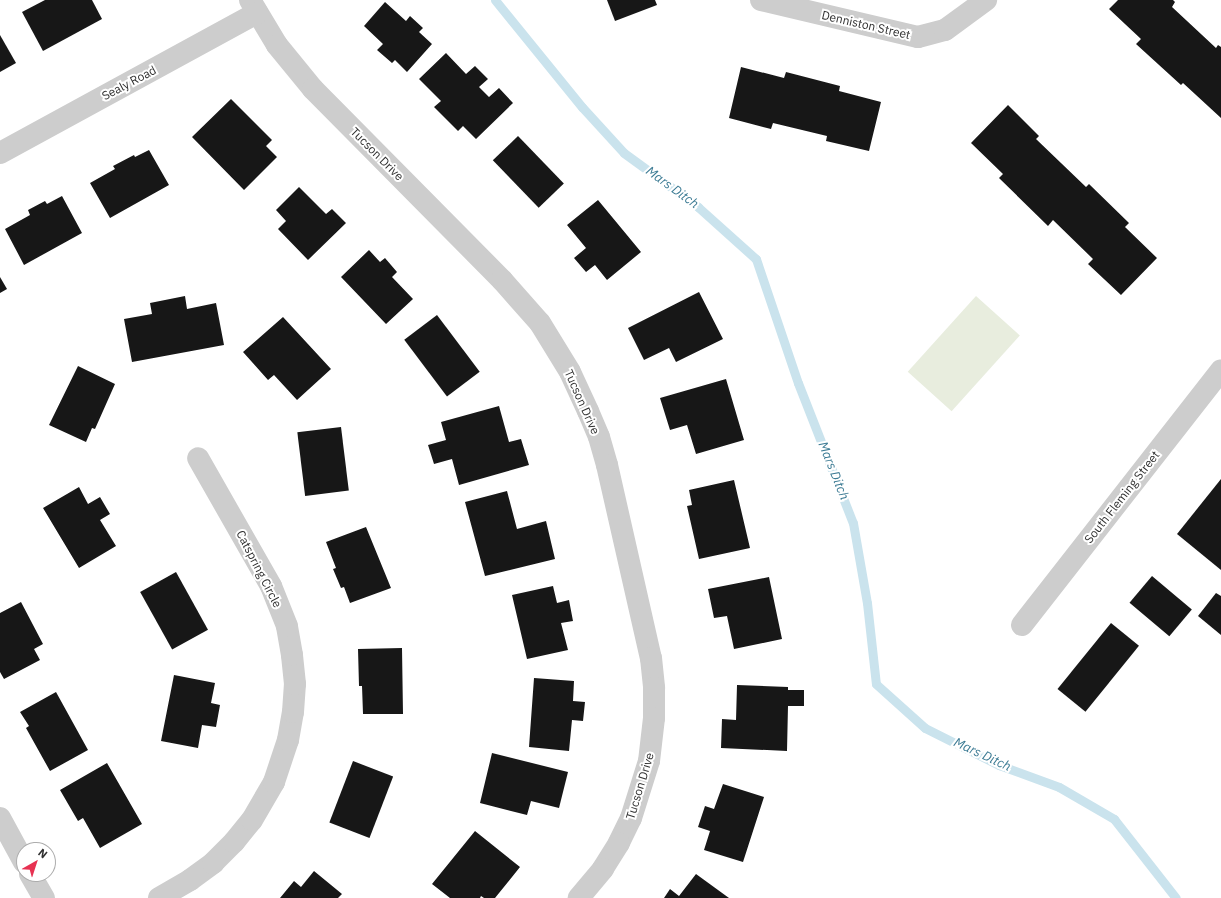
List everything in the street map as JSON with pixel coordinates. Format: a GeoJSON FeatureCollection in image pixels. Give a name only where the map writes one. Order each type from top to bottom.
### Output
{"type":"FeatureCollection","features":[{"type":"Feature","properties":{"kind":"street","name":"Denniston Street"},"geometry":{"type":"LineString","coordinates":[[760,0],[918,37],[945,30],[986,0]]}},
{"type":"Feature","properties":{"kind":"street","name":"Sealy Road"},"geometry":{"type":"LineString","coordinates":[[0,153],[253,7]]}},
{"type":"Feature","properties":{"kind":"street","name":"Tucson Drive"},"geometry":{"type":"LineString","coordinates":[[253,7],[277,45],[313,89],[502,280],[540,323],[570,372],[599,437],[607,465],[651,658],[654,718],[649,761],[631,818],[619,843],[602,869],[579,898]]}},
{"type":"Feature","properties":{"kind":"street","name":"South Fleming Street"},"geometry":{"type":"LineString","coordinates":[[1022,624],[1221,370]]}},
{"type":"Feature","properties":{"kind":"street","name":"Catspring Circle"},"geometry":{"type":"LineString","coordinates":[[159,898],[190,880],[213,863],[234,842],[252,820],[274,782],[284,755],[293,712],[295,684],[287,626],[271,586],[198,458]]}},
{"type":"Feature","properties":{"kind":"street"},"geometry":{"type":"LineString","coordinates":[[0,818],[16,847]]}},
{"type":"Feature","properties":{"kind":"street"},"geometry":{"type":"LineString","coordinates":[[35,882],[44,898]]}},
{"type":"Feature","properties":{"kind":"shaded area"},"geometry":{"type":"Polygon","coordinates":[[[976,296],[1020,335],[952,411],[908,372],[976,296]]]}},
{"type":"Feature","properties":{"kind":"building"},"geometry":{"type":"Polygon","coordinates":[[[45,0],[92,0],[102,19],[43,51],[22,12],[45,0]]]}},
{"type":"Feature","properties":{"kind":"building"},"geometry":{"type":"Polygon","coordinates":[[[607,0],[655,0],[657,5],[615,21],[607,0]]]}},
{"type":"Feature","properties":{"kind":"building"},"geometry":{"type":"Polygon","coordinates":[[[1118,0],[1173,0],[1175,2],[1172,7],[1216,48],[1218,45],[1221,47],[1221,118],[1183,83],[1181,85],[1136,44],[1141,39],[1109,9],[1118,0]]]}},
{"type":"Feature","properties":{"kind":"building"},"geometry":{"type":"Polygon","coordinates":[[[385,2],[406,21],[410,16],[423,28],[419,32],[432,44],[407,72],[395,60],[392,63],[377,50],[383,44],[364,26],[385,2]]]}},
{"type":"Feature","properties":{"kind":"building"},"geometry":{"type":"Polygon","coordinates":[[[0,35],[16,63],[0,72],[0,35]]]}},
{"type":"Feature","properties":{"kind":"building"},"geometry":{"type":"Polygon","coordinates":[[[446,53],[466,74],[475,66],[488,79],[479,87],[489,97],[499,88],[513,103],[476,139],[463,126],[458,131],[434,107],[441,101],[419,79],[446,53]]]}},
{"type":"Feature","properties":{"kind":"building"},"geometry":{"type":"Polygon","coordinates":[[[741,67],[784,78],[786,72],[840,86],[839,91],[881,102],[869,151],[826,141],[827,136],[773,123],[771,129],[729,118],[741,67]]]}},
{"type":"Feature","properties":{"kind":"building"},"geometry":{"type":"Polygon","coordinates":[[[231,99],[272,140],[266,146],[277,157],[244,190],[192,137],[231,99]]]}},
{"type":"Feature","properties":{"kind":"building"},"geometry":{"type":"Polygon","coordinates":[[[1008,105],[1039,136],[1036,139],[1086,187],[1089,184],[1129,223],[1125,227],[1157,258],[1121,295],[1088,264],[1093,259],[1053,220],[1048,226],[999,178],[1003,174],[971,143],[1008,105]]]}},
{"type":"Feature","properties":{"kind":"building"},"geometry":{"type":"Polygon","coordinates":[[[518,136],[564,183],[539,208],[493,160],[518,136]]]}},
{"type":"Feature","properties":{"kind":"building"},"geometry":{"type":"Polygon","coordinates":[[[149,150],[169,185],[110,218],[90,183],[115,169],[113,166],[134,155],[135,157],[149,150]]]}},
{"type":"Feature","properties":{"kind":"building"},"geometry":{"type":"Polygon","coordinates":[[[299,187],[326,214],[332,209],[346,223],[308,260],[278,229],[286,221],[276,210],[299,187]]]}},
{"type":"Feature","properties":{"kind":"building"},"geometry":{"type":"Polygon","coordinates":[[[62,196],[82,233],[24,265],[5,229],[30,215],[28,210],[45,201],[47,204],[62,196]]]}},
{"type":"Feature","properties":{"kind":"building"},"geometry":{"type":"Polygon","coordinates":[[[598,200],[641,252],[607,280],[595,265],[586,272],[574,258],[586,248],[567,225],[598,200]]]}},
{"type":"Feature","properties":{"kind":"building"},"geometry":{"type":"Polygon","coordinates":[[[369,250],[380,262],[385,258],[397,272],[392,277],[413,299],[386,324],[341,277],[369,250]]]}},
{"type":"Feature","properties":{"kind":"building"},"geometry":{"type":"Polygon","coordinates":[[[0,277],[7,289],[0,293],[0,277]]]}},
{"type":"Feature","properties":{"kind":"building"},"geometry":{"type":"Polygon","coordinates":[[[699,292],[723,339],[676,362],[669,348],[644,360],[628,328],[699,292]]]}},
{"type":"Feature","properties":{"kind":"building"},"geometry":{"type":"Polygon","coordinates":[[[185,296],[187,309],[216,303],[224,345],[132,362],[124,319],[152,314],[150,303],[185,296]]]}},
{"type":"Feature","properties":{"kind":"building"},"geometry":{"type":"Polygon","coordinates":[[[437,315],[480,372],[447,396],[404,340],[437,315]]]}},
{"type":"Feature","properties":{"kind":"building"},"geometry":{"type":"Polygon","coordinates":[[[283,317],[331,369],[297,400],[274,375],[268,380],[243,352],[283,317]]]}},
{"type":"Feature","properties":{"kind":"building"},"geometry":{"type":"Polygon","coordinates":[[[78,366],[115,384],[95,429],[92,428],[86,442],[49,425],[78,366]]]}},
{"type":"Feature","properties":{"kind":"building"},"geometry":{"type":"Polygon","coordinates":[[[726,379],[744,440],[696,454],[687,425],[670,430],[660,398],[726,379]]]}},
{"type":"Feature","properties":{"kind":"building"},"geometry":{"type":"Polygon","coordinates":[[[499,406],[509,442],[521,439],[529,465],[459,485],[452,459],[434,464],[428,445],[446,440],[441,422],[499,406]]]}},
{"type":"Feature","properties":{"kind":"building"},"geometry":{"type":"Polygon","coordinates":[[[341,427],[349,491],[305,496],[297,432],[341,427]]]}},
{"type":"Feature","properties":{"kind":"building"},"geometry":{"type":"Polygon","coordinates":[[[1221,479],[1221,570],[1177,534],[1221,479]]]}},
{"type":"Feature","properties":{"kind":"building"},"geometry":{"type":"Polygon","coordinates":[[[734,480],[750,548],[699,559],[687,506],[692,505],[689,490],[734,480]]]}},
{"type":"Feature","properties":{"kind":"building"},"geometry":{"type":"Polygon","coordinates":[[[79,487],[88,504],[100,497],[110,514],[100,520],[116,546],[79,568],[43,508],[79,487]]]}},
{"type":"Feature","properties":{"kind":"building"},"geometry":{"type":"Polygon","coordinates":[[[507,491],[517,529],[546,521],[555,559],[485,576],[465,502],[507,491]]]}},
{"type":"Feature","properties":{"kind":"building"},"geometry":{"type":"Polygon","coordinates":[[[366,527],[391,588],[350,603],[344,587],[341,588],[333,569],[336,568],[326,542],[366,527]]]}},
{"type":"Feature","properties":{"kind":"building"},"geometry":{"type":"Polygon","coordinates":[[[176,572],[208,630],[172,650],[140,592],[176,572]]]}},
{"type":"Feature","properties":{"kind":"building"},"geometry":{"type":"Polygon","coordinates":[[[1152,576],[1192,609],[1169,636],[1130,603],[1152,576]]]}},
{"type":"Feature","properties":{"kind":"building"},"geometry":{"type":"Polygon","coordinates":[[[769,577],[782,639],[734,649],[727,616],[714,618],[708,589],[769,577]]]}},
{"type":"Feature","properties":{"kind":"building"},"geometry":{"type":"Polygon","coordinates":[[[553,586],[557,603],[569,600],[573,621],[561,623],[568,650],[527,659],[512,595],[553,586]]]}},
{"type":"Feature","properties":{"kind":"building"},"geometry":{"type":"Polygon","coordinates":[[[1216,593],[1221,596],[1221,635],[1198,616],[1216,593]]]}},
{"type":"Feature","properties":{"kind":"building"},"geometry":{"type":"Polygon","coordinates":[[[21,602],[43,644],[34,649],[40,660],[4,679],[0,672],[0,613],[21,602]]]}},
{"type":"Feature","properties":{"kind":"building"},"geometry":{"type":"Polygon","coordinates":[[[1111,623],[1139,646],[1085,712],[1058,689],[1111,623]]]}},
{"type":"Feature","properties":{"kind":"building"},"geometry":{"type":"Polygon","coordinates":[[[402,648],[403,714],[363,714],[362,686],[359,686],[358,649],[402,648]]]}},
{"type":"Feature","properties":{"kind":"building"},"geometry":{"type":"Polygon","coordinates":[[[174,675],[215,683],[211,703],[220,705],[216,727],[202,725],[198,748],[161,741],[174,675]]]}},
{"type":"Feature","properties":{"kind":"building"},"geometry":{"type":"Polygon","coordinates":[[[534,678],[574,681],[573,701],[585,702],[583,721],[572,720],[569,751],[529,747],[534,678]]]}},
{"type":"Feature","properties":{"kind":"building"},"geometry":{"type":"Polygon","coordinates":[[[737,685],[788,687],[788,690],[804,690],[804,706],[788,706],[787,751],[721,748],[722,719],[736,720],[737,685]]]}},
{"type":"Feature","properties":{"kind":"building"},"geometry":{"type":"Polygon","coordinates":[[[56,692],[88,750],[50,771],[26,728],[29,726],[20,712],[56,692]]]}},
{"type":"Feature","properties":{"kind":"building"},"geometry":{"type":"Polygon","coordinates":[[[492,753],[568,772],[559,808],[531,801],[527,815],[480,803],[492,753]]]}},
{"type":"Feature","properties":{"kind":"building"},"geometry":{"type":"Polygon","coordinates":[[[353,761],[393,776],[369,838],[329,823],[353,761]]]}},
{"type":"Feature","properties":{"kind":"building"},"geometry":{"type":"Polygon","coordinates":[[[107,763],[142,824],[100,848],[83,818],[78,821],[60,790],[107,763]]]}},
{"type":"Feature","properties":{"kind":"building"},"geometry":{"type":"Polygon","coordinates":[[[723,784],[764,797],[743,862],[704,850],[710,831],[698,827],[705,806],[714,809],[723,784]]]}},
{"type":"Feature","properties":{"kind":"building"},"geometry":{"type":"Polygon","coordinates":[[[475,831],[520,867],[495,898],[484,898],[481,896],[480,898],[450,898],[432,884],[475,831]]]}},
{"type":"Feature","properties":{"kind":"building"},"geometry":{"type":"Polygon","coordinates":[[[314,871],[342,894],[338,898],[280,898],[294,881],[301,887],[314,871]]]}},
{"type":"Feature","properties":{"kind":"building"},"geometry":{"type":"Polygon","coordinates":[[[696,874],[729,898],[664,898],[670,889],[679,896],[696,874]]]}},
{"type":"Feature","properties":{"kind":"waterway","name":"Mars Ditch"},"geometry":{"type":"LineString","coordinates":[[495,0],[582,107],[624,153],[698,207],[756,259],[798,383],[853,523],[867,603],[876,684],[925,728],[999,765],[1059,787],[1114,819],[1176,898]]}}]}
